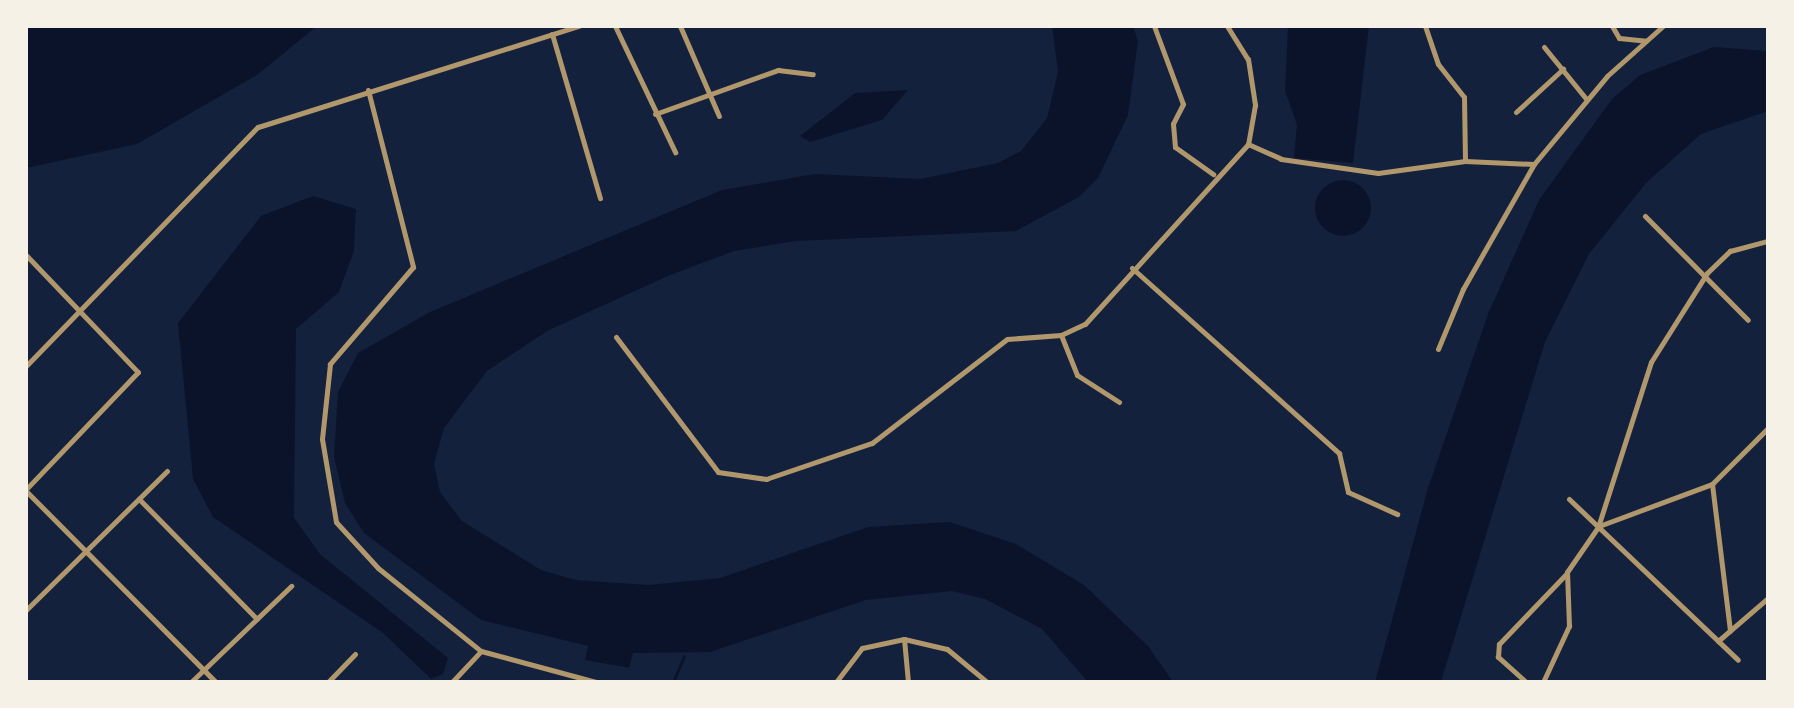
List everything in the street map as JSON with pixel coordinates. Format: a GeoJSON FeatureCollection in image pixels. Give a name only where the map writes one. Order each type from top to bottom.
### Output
{"type":"FeatureCollection","features":[{"type":"Feature","properties":{"kind":"street"},"geometry":{"type":"LineString","coordinates":[[27,362],[81,311],[237,141],[287,113],[579,26]]}},
{"type":"Feature","properties":{"kind":"street"},"geometry":{"type":"LineString","coordinates":[[615,26],[675,152]]}},
{"type":"Feature","properties":{"kind":"street"},"geometry":{"type":"LineString","coordinates":[[680,26],[719,116]]}},
{"type":"Feature","properties":{"kind":"street"},"geometry":{"type":"LineString","coordinates":[[1154,26],[1183,104],[1173,124],[1175,147],[1213,174]]}},
{"type":"Feature","properties":{"kind":"street"},"geometry":{"type":"LineString","coordinates":[[616,337],[718,472],[739,480],[766,479],[872,443],[1007,339],[1061,335],[1085,324],[1213,174],[1248,144],[1255,105],[1248,59],[1227,26]]}},
{"type":"Feature","properties":{"kind":"street"},"geometry":{"type":"LineString","coordinates":[[1425,26],[1438,64],[1464,97],[1465,161]]}},
{"type":"Feature","properties":{"kind":"street"},"geometry":{"type":"LineString","coordinates":[[1612,26],[1619,38],[1647,41]]}},
{"type":"Feature","properties":{"kind":"street"},"geometry":{"type":"LineString","coordinates":[[1438,349],[1463,289],[1534,164],[1587,100],[1663,26]]}},
{"type":"Feature","properties":{"kind":"street"},"geometry":{"type":"LineString","coordinates":[[552,34],[600,198]]}},
{"type":"Feature","properties":{"kind":"street"},"geometry":{"type":"LineString","coordinates":[[1544,47],[1587,100]]}},
{"type":"Feature","properties":{"kind":"street"},"geometry":{"type":"LineString","coordinates":[[1516,112],[1563,69]]}},
{"type":"Feature","properties":{"kind":"street"},"geometry":{"type":"LineString","coordinates":[[655,114],[708,91],[778,70],[813,74]]}},
{"type":"Feature","properties":{"kind":"street"},"geometry":{"type":"LineString","coordinates":[[368,90],[413,267],[330,364],[322,411],[328,501],[336,522],[378,568],[481,651],[596,682]]}},
{"type":"Feature","properties":{"kind":"street"},"geometry":{"type":"LineString","coordinates":[[1248,144],[1281,159],[1378,173],[1465,161],[1534,164]]}},
{"type":"Feature","properties":{"kind":"street"},"geometry":{"type":"LineString","coordinates":[[1645,216],[1707,273],[1748,320]]}},
{"type":"Feature","properties":{"kind":"street"},"geometry":{"type":"LineString","coordinates":[[1526,682],[1498,657],[1499,644],[1567,572],[1598,527],[1651,362],[1707,273],[1730,251],[1768,241]]}},
{"type":"Feature","properties":{"kind":"street"},"geometry":{"type":"LineString","coordinates":[[26,255],[138,372],[26,490],[216,682]]}},
{"type":"Feature","properties":{"kind":"street"},"geometry":{"type":"LineString","coordinates":[[1132,268],[1339,453],[1348,492],[1397,514]]}},
{"type":"Feature","properties":{"kind":"street"},"geometry":{"type":"LineString","coordinates":[[1061,335],[1077,375],[1119,402]]}},
{"type":"Feature","properties":{"kind":"street"},"geometry":{"type":"LineString","coordinates":[[1598,527],[1712,484],[1768,428]]}},
{"type":"Feature","properties":{"kind":"street"},"geometry":{"type":"LineString","coordinates":[[26,610],[167,471]]}},
{"type":"Feature","properties":{"kind":"street"},"geometry":{"type":"LineString","coordinates":[[1712,484],[1730,631]]}},
{"type":"Feature","properties":{"kind":"street"},"geometry":{"type":"LineString","coordinates":[[139,499],[257,619]]}},
{"type":"Feature","properties":{"kind":"street"},"geometry":{"type":"LineString","coordinates":[[1569,499],[1738,660]]}},
{"type":"Feature","properties":{"kind":"street"},"geometry":{"type":"LineString","coordinates":[[1543,682],[1569,626],[1567,572]]}},
{"type":"Feature","properties":{"kind":"street"},"geometry":{"type":"LineString","coordinates":[[191,682],[291,586]]}},
{"type":"Feature","properties":{"kind":"street"},"geometry":{"type":"LineString","coordinates":[[1718,641],[1768,598]]}},
{"type":"Feature","properties":{"kind":"street"},"geometry":{"type":"LineString","coordinates":[[836,682],[862,648],[904,639],[947,649],[987,682]]}},
{"type":"Feature","properties":{"kind":"street"},"geometry":{"type":"LineString","coordinates":[[904,639],[908,682]]}},
{"type":"Feature","properties":{"kind":"street"},"geometry":{"type":"LineString","coordinates":[[452,682],[481,651]]}},
{"type":"Feature","properties":{"kind":"street"},"geometry":{"type":"LineString","coordinates":[[328,682],[355,654]]}},
{"type":"Feature","properties":{"kind":"water"},"geometry":{"type":"Polygon","coordinates":[[[26,26],[317,26],[257,75],[137,144],[26,168],[26,26]]]}},
{"type":"Feature","properties":{"kind":"water"},"geometry":{"type":"Polygon","coordinates":[[[1052,26],[1133,26],[1138,41],[1128,115],[1098,178],[1079,197],[1016,231],[796,241],[734,251],[668,276],[549,330],[487,371],[444,428],[434,464],[440,492],[462,521],[541,570],[576,580],[648,585],[720,578],[868,527],[950,522],[1016,544],[1084,585],[1148,646],[1173,682],[1088,682],[1042,629],[985,599],[952,591],[866,600],[710,652],[633,653],[629,668],[585,660],[588,646],[481,620],[364,533],[345,503],[334,457],[338,392],[358,353],[430,312],[722,190],[815,174],[920,179],[998,163],[1021,151],[1047,118],[1058,72],[1052,26]]]}},
{"type":"Feature","properties":{"kind":"water"},"geometry":{"type":"Polygon","coordinates":[[[1288,26],[1369,26],[1353,163],[1294,158],[1297,125],[1285,91],[1288,26]]]}},
{"type":"Feature","properties":{"kind":"water"},"geometry":{"type":"Polygon","coordinates":[[[1714,47],[1768,51],[1768,111],[1701,134],[1646,183],[1589,254],[1545,342],[1441,682],[1375,682],[1428,488],[1488,314],[1539,200],[1612,99],[1640,75],[1714,47]]]}},
{"type":"Feature","properties":{"kind":"water"},"geometry":{"type":"Polygon","coordinates":[[[908,90],[882,120],[810,142],[800,136],[855,93],[908,90]]]}},
{"type":"Feature","properties":{"kind":"water"},"geometry":{"type":"Polygon","coordinates":[[[1343,180],[1363,188],[1371,208],[1363,228],[1343,236],[1323,228],[1315,208],[1323,188],[1343,180]]]}},
{"type":"Feature","properties":{"kind":"water"},"geometry":{"type":"Polygon","coordinates":[[[313,196],[356,209],[354,251],[339,292],[296,329],[294,518],[320,554],[448,658],[443,674],[431,679],[383,633],[213,517],[193,479],[178,323],[261,216],[313,196]]]}},
{"type":"Feature","properties":{"kind":"waterway"},"geometry":{"type":"LineString","coordinates":[[673,682],[684,656]]}}]}
